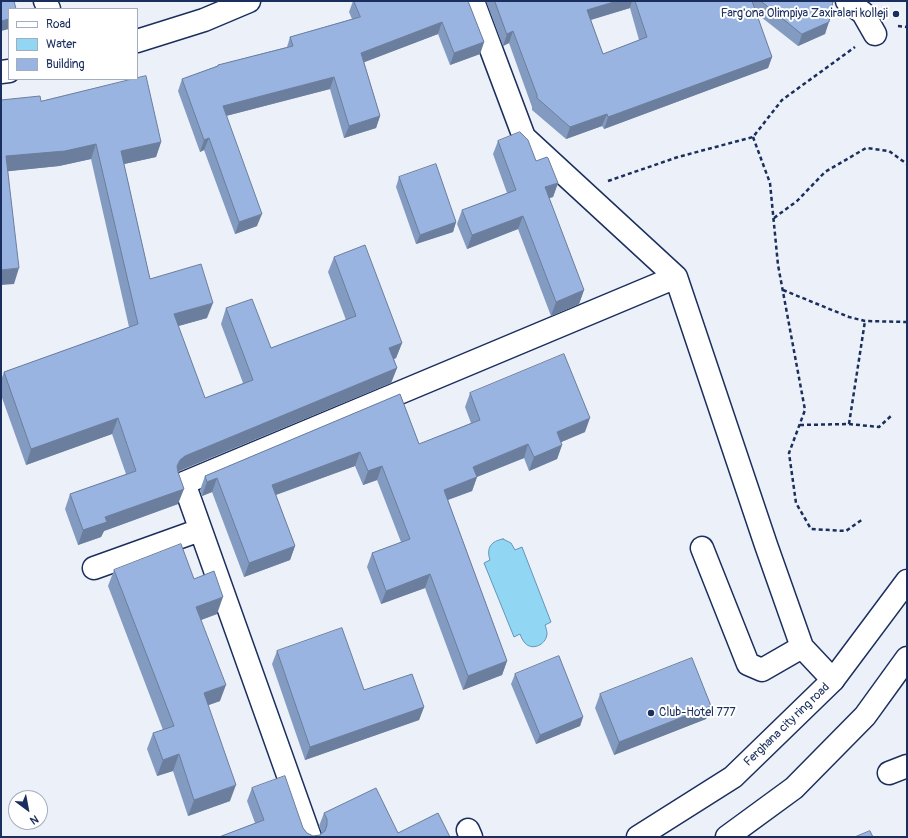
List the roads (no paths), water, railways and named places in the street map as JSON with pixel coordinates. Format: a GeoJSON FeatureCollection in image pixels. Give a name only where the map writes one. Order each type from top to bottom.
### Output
{"type":"FeatureCollection","features":[{"type":"Feature","properties":{"kind":"main road"},"geometry":{"type":"LineString","coordinates":[[138,41],[204,20],[249,1]]}},
{"type":"Feature","properties":{"kind":"main road"},"geometry":{"type":"LineString","coordinates":[[473,1],[524,138],[676,277],[802,647],[833,680]]}},
{"type":"Feature","properties":{"kind":"main road"},"geometry":{"type":"LineString","coordinates":[[847,1],[863,13],[875,34]]}},
{"type":"Feature","properties":{"kind":"main road"},"geometry":{"type":"LineString","coordinates":[[310,837],[184,483],[676,277]]}},
{"type":"Feature","properties":{"kind":"main road"},"geometry":{"type":"LineString","coordinates":[[94,568],[200,530]]}},
{"type":"Feature","properties":{"kind":"main road"},"geometry":{"type":"LineString","coordinates":[[702,548],[748,664],[762,670],[802,647]]}},
{"type":"Feature","properties":{"kind":"main road","name":"Ferghana city ring road"},"geometry":{"type":"LineString","coordinates":[[638,837],[733,777],[833,680],[907,581]]}},
{"type":"Feature","properties":{"kind":"main road"},"geometry":{"type":"LineString","coordinates":[[727,837],[794,788],[865,716],[907,658]]}},
{"type":"Feature","properties":{"kind":"water"},"geometry":{"type":"Polygon","coordinates":[[[503,539],[511,543],[515,550],[522,547],[551,622],[545,625],[547,633],[546,638],[541,644],[535,647],[528,645],[520,634],[514,637],[484,563],[490,560],[490,546],[495,541],[503,539]]]}},
{"type":"Feature","properties":{"kind":"place","name":"Farg'ona Olimpiya Zaxiralari kolleji"},"geometry":{"type":"Point","coordinates":[896,14]}},
{"type":"Feature","properties":{"kind":"place","name":"Club-Hotel 777"},"geometry":{"type":"Point","coordinates":[651,713]}}]}
